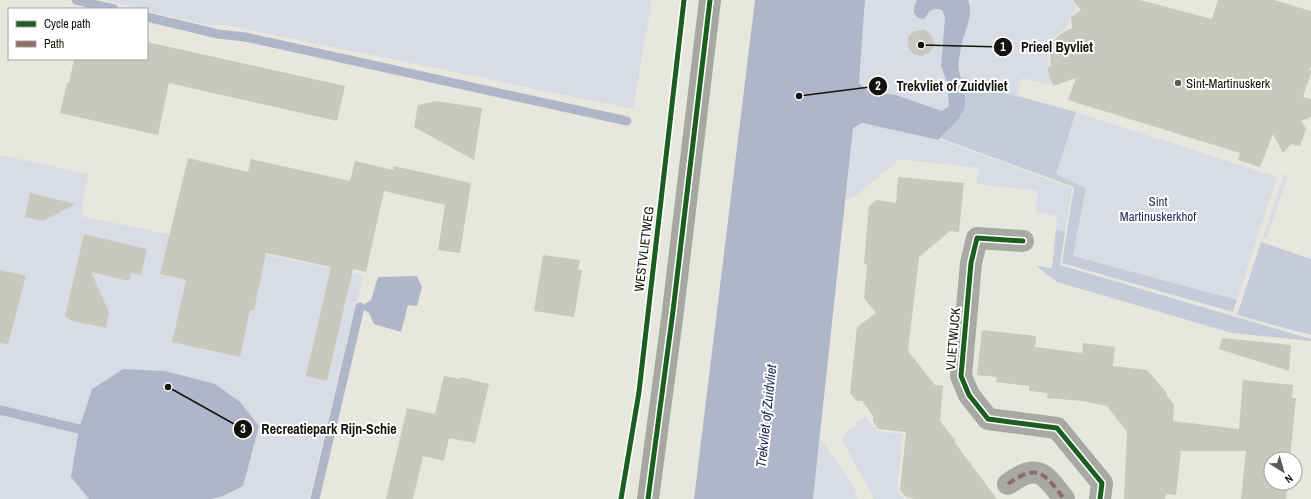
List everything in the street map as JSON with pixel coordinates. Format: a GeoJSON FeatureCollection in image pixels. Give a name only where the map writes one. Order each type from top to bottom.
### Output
{"type":"FeatureCollection","features":[{"type":"Feature","properties":{"kind":"street"},"geometry":{"type":"LineString","coordinates":[[648,499],[673,311],[710,0]]}},
{"type":"Feature","properties":{"kind":"street","name":"VLIETWIJCK"},"geometry":{"type":"LineString","coordinates":[[1023,241],[977,238],[971,263],[961,376],[969,395],[988,419],[1057,428],[1102,483],[1100,499]]}},
{"type":"Feature","properties":{"kind":"street"},"geometry":{"type":"LineString","coordinates":[[1008,484],[1018,476],[1030,472],[1039,473],[1048,478],[1064,499]]}},
{"type":"Feature","properties":{"kind":"green space"},"geometry":{"type":"Polygon","coordinates":[[[103,0],[652,0],[633,109],[226,25],[206,25],[148,11],[148,8],[136,8],[103,0]]]}},
{"type":"Feature","properties":{"kind":"green space"},"geometry":{"type":"Polygon","coordinates":[[[865,0],[917,0],[914,7],[924,18],[932,10],[942,10],[945,17],[941,66],[947,82],[949,106],[942,111],[896,95],[868,91],[859,83],[865,0]]]}},
{"type":"Feature","properties":{"kind":"green space"},"geometry":{"type":"Polygon","coordinates":[[[968,0],[1081,0],[1072,14],[1066,28],[1052,39],[1047,52],[1049,67],[1054,73],[1050,85],[1022,78],[1017,96],[962,84],[960,56],[961,46],[970,17],[970,6],[968,0]]]}},
{"type":"Feature","properties":{"kind":"green space","name":"Sint Martinuskerkhof"},"geometry":{"type":"Polygon","coordinates":[[[1076,112],[1277,177],[1237,300],[1073,256],[1086,188],[1056,174],[1076,112]]]}},
{"type":"Feature","properties":{"kind":"green space"},"geometry":{"type":"Polygon","coordinates":[[[862,123],[944,141],[1072,188],[1065,232],[1056,230],[1057,216],[1036,213],[1037,191],[977,184],[978,168],[900,159],[854,197],[846,200],[853,128],[862,123]]]}},
{"type":"Feature","properties":{"kind":"green space"},"geometry":{"type":"Polygon","coordinates":[[[0,155],[88,174],[81,216],[363,275],[309,499],[0,499],[0,155]]]}},
{"type":"Feature","properties":{"kind":"green space"},"geometry":{"type":"Polygon","coordinates":[[[1284,174],[1288,176],[1267,238],[1263,237],[1284,174]]]}},
{"type":"Feature","properties":{"kind":"green space"},"geometry":{"type":"Polygon","coordinates":[[[865,416],[877,431],[903,434],[897,490],[904,499],[873,499],[841,438],[865,416]]]}},
{"type":"Feature","properties":{"kind":"green space"},"geometry":{"type":"Polygon","coordinates":[[[820,438],[854,487],[857,499],[813,499],[820,438]]]}},
{"type":"Feature","properties":{"kind":"shaded area"},"geometry":{"type":"Polygon","coordinates":[[[962,84],[1017,96],[1076,112],[1056,174],[1086,188],[1073,256],[1237,300],[1233,312],[1062,263],[1074,187],[940,138],[960,117],[966,100],[962,84]]]}},
{"type":"Feature","properties":{"kind":"shaded area"},"geometry":{"type":"Polygon","coordinates":[[[1056,230],[1065,232],[1060,265],[1311,339],[1311,341],[1232,333],[1057,282],[1036,266],[1052,268],[1056,230]]]}},
{"type":"Feature","properties":{"kind":"shaded area"},"geometry":{"type":"Polygon","coordinates":[[[1261,242],[1311,259],[1311,335],[1237,315],[1261,242]]]}},
{"type":"Feature","properties":{"kind":"water"},"geometry":{"type":"Polygon","coordinates":[[[755,0],[865,0],[859,83],[868,91],[896,95],[942,111],[949,106],[947,82],[941,66],[945,17],[942,10],[933,9],[924,19],[918,18],[914,13],[914,7],[917,0],[968,0],[970,12],[962,42],[959,65],[965,93],[965,106],[958,119],[939,140],[862,123],[853,128],[813,499],[694,499],[755,0]]]}},
{"type":"Feature","properties":{"kind":"water"},"geometry":{"type":"Polygon","coordinates":[[[417,276],[422,287],[417,306],[408,305],[401,332],[374,324],[369,313],[360,307],[371,300],[378,277],[417,276]]]}},
{"type":"Feature","properties":{"kind":"water"},"geometry":{"type":"Polygon","coordinates":[[[123,369],[165,371],[215,384],[240,402],[259,426],[243,486],[223,496],[212,499],[89,499],[71,477],[79,429],[92,389],[123,369]]]}},
{"type":"Feature","properties":{"kind":"building","name":"Sint-Martinuskerk"},"geometry":{"type":"Polygon","coordinates":[[[1073,0],[1140,0],[1212,19],[1218,0],[1274,0],[1311,11],[1311,66],[1309,70],[1311,70],[1311,73],[1303,97],[1311,99],[1311,117],[1301,121],[1306,129],[1300,146],[1291,144],[1283,153],[1273,134],[1260,167],[1238,160],[1240,153],[1068,100],[1076,78],[1053,86],[1047,68],[1051,65],[1049,45],[1060,34],[1072,28],[1071,17],[1081,10],[1073,0]]]}},
{"type":"Feature","properties":{"kind":"building"},"geometry":{"type":"Polygon","coordinates":[[[925,30],[931,35],[935,44],[930,52],[922,56],[913,54],[908,47],[908,37],[915,31],[925,30]]]}},
{"type":"Feature","properties":{"kind":"building"},"geometry":{"type":"Polygon","coordinates":[[[148,42],[345,86],[337,121],[169,83],[158,135],[60,113],[67,83],[69,83],[74,60],[148,60],[148,42]]]}},
{"type":"Feature","properties":{"kind":"building"},"geometry":{"type":"Polygon","coordinates":[[[436,101],[482,108],[474,160],[414,127],[418,105],[436,101]]]}},
{"type":"Feature","properties":{"kind":"building"},"geometry":{"type":"Polygon","coordinates":[[[188,158],[248,172],[251,159],[350,181],[355,161],[393,170],[394,166],[471,183],[460,253],[438,250],[445,205],[384,191],[366,272],[353,269],[327,381],[306,376],[331,267],[266,253],[254,310],[250,310],[240,357],[172,342],[186,280],[160,274],[188,158]]]}},
{"type":"Feature","properties":{"kind":"building"},"geometry":{"type":"Polygon","coordinates":[[[898,177],[964,183],[959,232],[950,231],[919,257],[908,351],[935,385],[943,386],[940,421],[997,499],[913,499],[906,497],[900,490],[906,432],[878,429],[873,421],[873,416],[862,401],[857,401],[850,393],[857,327],[876,313],[864,298],[867,265],[864,264],[869,206],[877,200],[896,203],[898,177]]]}},
{"type":"Feature","properties":{"kind":"building"},"geometry":{"type":"Polygon","coordinates":[[[30,193],[76,204],[43,221],[25,217],[30,193]]]}},
{"type":"Feature","properties":{"kind":"building"},"geometry":{"type":"Polygon","coordinates":[[[84,234],[147,249],[141,275],[131,273],[129,281],[91,272],[109,312],[106,328],[69,320],[69,318],[65,317],[84,234]]]}},
{"type":"Feature","properties":{"kind":"building"},"geometry":{"type":"Polygon","coordinates":[[[543,255],[580,260],[578,270],[582,270],[574,317],[534,311],[543,255]]]}},
{"type":"Feature","properties":{"kind":"building"},"geometry":{"type":"Polygon","coordinates":[[[0,270],[26,276],[8,344],[0,343],[0,270]]]}},
{"type":"Feature","properties":{"kind":"building"},"geometry":{"type":"Polygon","coordinates":[[[982,330],[1036,336],[1035,347],[1082,353],[1083,343],[1115,347],[1113,366],[1147,370],[1167,393],[1166,394],[1174,405],[1173,421],[1239,429],[1243,380],[1293,385],[1292,398],[1296,398],[1291,451],[1263,451],[1263,491],[1287,491],[1286,499],[1241,499],[1246,451],[1181,451],[1176,495],[1166,494],[1165,499],[1124,499],[1127,432],[1107,406],[1082,401],[1047,398],[1048,393],[1029,391],[1029,386],[996,382],[997,377],[977,375],[982,330]]]}},
{"type":"Feature","properties":{"kind":"building"},"geometry":{"type":"Polygon","coordinates":[[[1222,338],[1291,345],[1289,371],[1219,349],[1222,338]]]}},
{"type":"Feature","properties":{"kind":"building"},"geometry":{"type":"Polygon","coordinates":[[[444,376],[460,379],[461,377],[489,384],[475,443],[449,438],[444,461],[423,456],[413,499],[386,499],[407,408],[435,414],[444,376]]]}},
{"type":"Feature","properties":{"kind":"waterway"},"geometry":{"type":"LineString","coordinates":[[76,0],[110,8]]}},
{"type":"Feature","properties":{"kind":"waterway"},"geometry":{"type":"LineString","coordinates":[[148,17],[218,34],[245,37],[627,121]]}},
{"type":"Feature","properties":{"kind":"waterway"},"geometry":{"type":"LineString","coordinates":[[315,499],[360,307]]}},
{"type":"Feature","properties":{"kind":"waterway"},"geometry":{"type":"LineString","coordinates":[[0,410],[79,429]]}},
{"type":"Feature","properties":{"kind":"marked path"},"geometry":{"type":"LineString","coordinates":[[1008,484],[1018,477],[1034,472],[1046,477],[1064,499]]}},
{"type":"Feature","properties":{"kind":"cycle path","name":"WESTVLIETWEG"},"geometry":{"type":"LineString","coordinates":[[621,499],[639,392],[684,0]]}},
{"type":"Feature","properties":{"kind":"cycle path"},"geometry":{"type":"LineString","coordinates":[[648,499],[673,311],[710,0]]}},
{"type":"Feature","properties":{"kind":"cycle path"},"geometry":{"type":"LineString","coordinates":[[1023,241],[977,238],[971,263],[961,376],[969,395],[988,419],[1057,428],[1102,483],[1100,499]]}},
{"type":"Feature","properties":{"kind":"place","name":"Prieel Byvliet"},"geometry":{"type":"Point","coordinates":[921,45]}},
{"type":"Feature","properties":{"kind":"place","name":"Sint-Martinuskerk"},"geometry":{"type":"Point","coordinates":[1178,83]}},
{"type":"Feature","properties":{"kind":"place","name":"Trekvliet of Zuidvliet"},"geometry":{"type":"Point","coordinates":[799,96]}},
{"type":"Feature","properties":{"kind":"place","name":"Recreatiepark Rijn-Schie"},"geometry":{"type":"Point","coordinates":[168,387]}}]}
